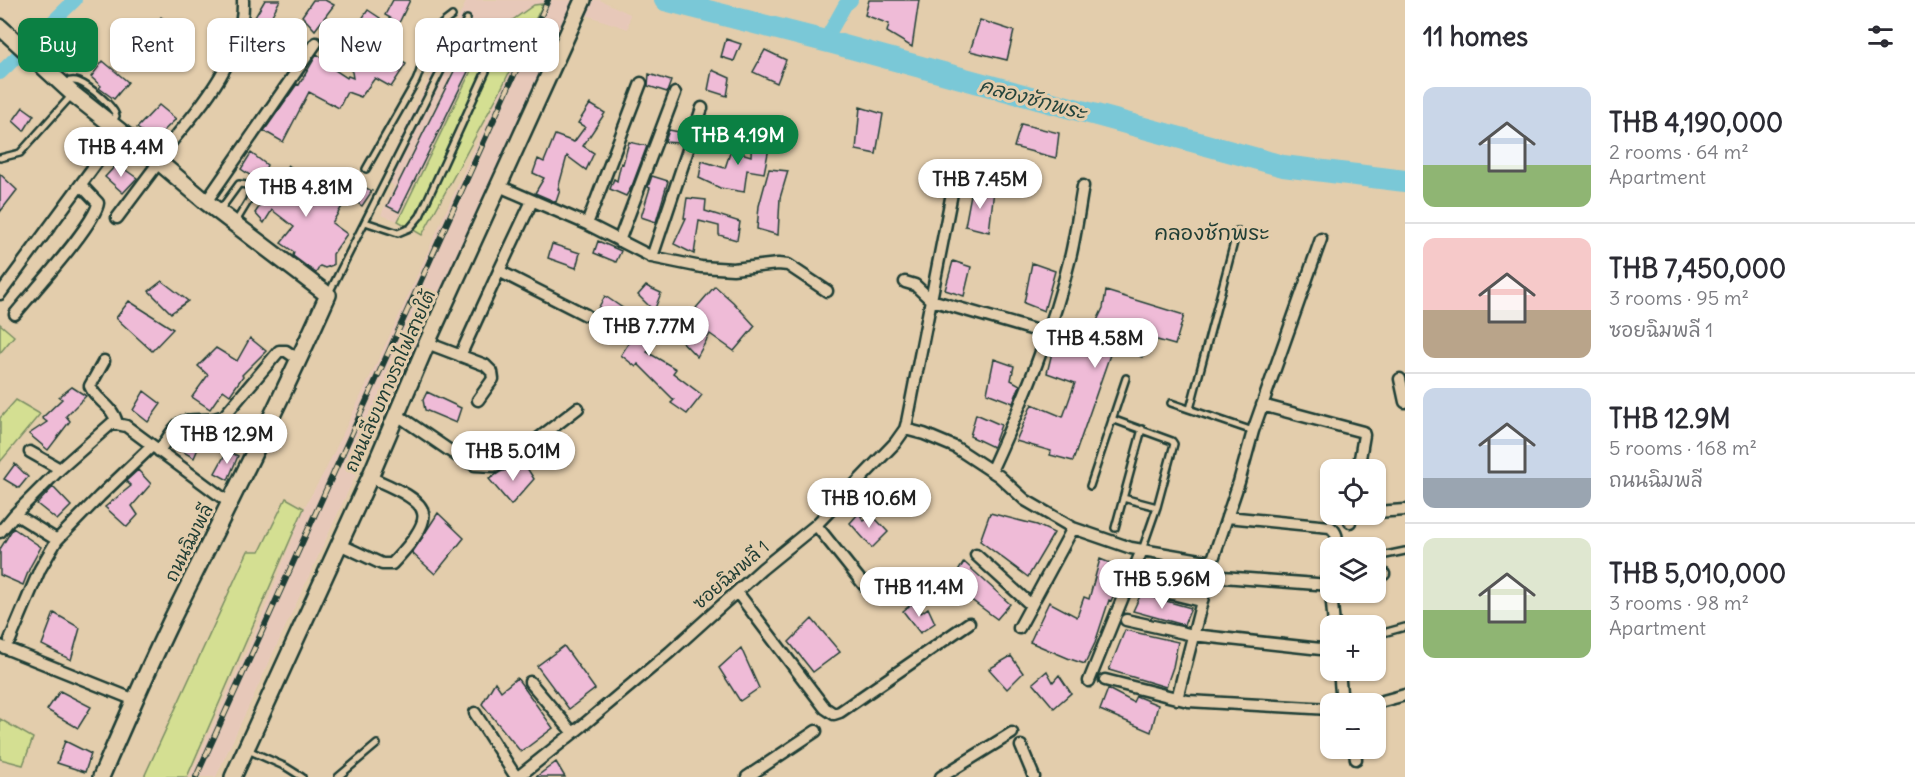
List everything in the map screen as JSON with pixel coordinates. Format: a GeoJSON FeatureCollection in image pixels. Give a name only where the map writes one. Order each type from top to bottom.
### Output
{"type":"FeatureCollection","features":[{"type":"Feature","properties":{"kind":"street"},"geometry":{"type":"LineString","coordinates":[[117,218],[157,161],[202,105],[229,59],[240,33],[243,0]]}},
{"type":"Feature","properties":{"kind":"street","name":"ถนนเลียบทางรถไฟสายใต้"},"geometry":{"type":"LineString","coordinates":[[232,777],[247,749],[370,477],[427,343],[584,0]]}},
{"type":"Feature","properties":{"kind":"street"},"geometry":{"type":"LineString","coordinates":[[0,27],[68,89],[206,202],[328,295]]}},
{"type":"Feature","properties":{"kind":"street"},"geometry":{"type":"LineString","coordinates":[[206,202],[316,43]]}},
{"type":"Feature","properties":{"kind":"street"},"geometry":{"type":"LineString","coordinates":[[587,224],[641,83]]}},
{"type":"Feature","properties":{"kind":"street"},"geometry":{"type":"LineString","coordinates":[[618,241],[675,93]]}},
{"type":"Feature","properties":{"kind":"street"},"geometry":{"type":"LineString","coordinates":[[652,257],[702,108]]}},
{"type":"Feature","properties":{"kind":"street"},"geometry":{"type":"LineString","coordinates":[[0,294],[81,185],[116,128]]}},
{"type":"Feature","properties":{"kind":"street"},"geometry":{"type":"LineString","coordinates":[[500,184],[652,257],[701,267],[733,270],[778,264],[789,265],[827,291]]}},
{"type":"Feature","properties":{"kind":"street"},"geometry":{"type":"LineString","coordinates":[[15,314],[97,211],[98,203],[81,185]]}},
{"type":"Feature","properties":{"kind":"street"},"geometry":{"type":"LineString","coordinates":[[991,471],[1029,387],[1048,334],[1071,255],[1083,186]]}},
{"type":"Feature","properties":{"kind":"street","name":"ซอยฉิมพลี 1"},"geometry":{"type":"LineString","coordinates":[[517,777],[573,734],[762,568],[816,525],[895,443],[905,429],[953,188]]}},
{"type":"Feature","properties":{"kind":"street"},"geometry":{"type":"LineString","coordinates":[[460,356],[532,201]]}},
{"type":"Feature","properties":{"kind":"street"},"geometry":{"type":"LineString","coordinates":[[1177,699],[1212,562],[1239,482],[1253,431],[1321,239]]}},
{"type":"Feature","properties":{"kind":"street"},"geometry":{"type":"LineString","coordinates":[[498,271],[586,315]]}},
{"type":"Feature","properties":{"kind":"street"},"geometry":{"type":"LineString","coordinates":[[905,282],[915,285],[931,300],[1048,334]]}},
{"type":"Feature","properties":{"kind":"street","name":"ถนนฉิมพลี"},"geometry":{"type":"LineString","coordinates":[[101,777],[171,621],[231,504],[328,295]]}},
{"type":"Feature","properties":{"kind":"street"},"geometry":{"type":"LineString","coordinates":[[427,343],[485,365],[492,372],[493,379],[478,400]]}},
{"type":"Feature","properties":{"kind":"street"},"geometry":{"type":"LineString","coordinates":[[135,700],[5,643],[40,569],[57,540],[100,496],[179,424],[185,421],[219,419],[225,415],[279,351],[286,351],[299,360]]}},
{"type":"Feature","properties":{"kind":"street"},"geometry":{"type":"LineString","coordinates":[[104,361],[90,386],[121,425]]}},
{"type":"Feature","properties":{"kind":"street"},"geometry":{"type":"LineString","coordinates":[[1400,379],[1405,402]]}},
{"type":"Feature","properties":{"kind":"street"},"geometry":{"type":"LineString","coordinates":[[1262,405],[1363,432],[1359,459]]}},
{"type":"Feature","properties":{"kind":"street"},"geometry":{"type":"LineString","coordinates":[[396,414],[456,455],[475,465],[494,466],[508,462],[578,408]]}},
{"type":"Feature","properties":{"kind":"street"},"geometry":{"type":"LineString","coordinates":[[0,532],[60,469],[112,423],[121,425],[155,448],[231,504]]}},
{"type":"Feature","properties":{"kind":"street"},"geometry":{"type":"LineString","coordinates":[[905,429],[955,447],[991,471],[1025,500],[1072,528],[1142,550],[1212,562]]}},
{"type":"Feature","properties":{"kind":"street"},"geometry":{"type":"LineString","coordinates":[[30,452],[60,469]]}},
{"type":"Feature","properties":{"kind":"street"},"geometry":{"type":"LineString","coordinates":[[339,544],[382,564],[392,564],[416,536],[423,520],[421,507],[412,498],[370,477]]}},
{"type":"Feature","properties":{"kind":"street"},"geometry":{"type":"LineString","coordinates":[[1386,511],[1405,510]]}},
{"type":"Feature","properties":{"kind":"street"},"geometry":{"type":"LineString","coordinates":[[15,514],[57,540]]}},
{"type":"Feature","properties":{"kind":"street"},"geometry":{"type":"LineString","coordinates":[[1227,517],[1330,527],[1338,537]]}},
{"type":"Feature","properties":{"kind":"street"},"geometry":{"type":"LineString","coordinates":[[816,525],[864,585]]}},
{"type":"Feature","properties":{"kind":"street"},"geometry":{"type":"LineString","coordinates":[[1020,628],[1072,528]]}},
{"type":"Feature","properties":{"kind":"street"},"geometry":{"type":"LineString","coordinates":[[1089,681],[1142,550]]}},
{"type":"Feature","properties":{"kind":"street"},"geometry":{"type":"LineString","coordinates":[[976,555],[1031,605]]}},
{"type":"Feature","properties":{"kind":"street"},"geometry":{"type":"LineString","coordinates":[[1209,576],[1320,584]]}},
{"type":"Feature","properties":{"kind":"street"},"geometry":{"type":"LineString","coordinates":[[1136,585],[1201,601]]}},
{"type":"Feature","properties":{"kind":"street"},"geometry":{"type":"LineString","coordinates":[[737,592],[825,708],[834,714],[969,623]]}},
{"type":"Feature","properties":{"kind":"street"},"geometry":{"type":"LineString","coordinates":[[1126,620],[1193,635],[1320,649]]}},
{"type":"Feature","properties":{"kind":"street"},"geometry":{"type":"LineString","coordinates":[[1105,680],[1177,699],[1320,708]]}},
{"type":"Feature","properties":{"kind":"street"},"geometry":{"type":"LineString","coordinates":[[530,682],[573,734]]}},
{"type":"Feature","properties":{"kind":"street"},"geometry":{"type":"LineString","coordinates":[[1386,700],[1405,695]]}},
{"type":"Feature","properties":{"kind":"street"},"geometry":{"type":"LineString","coordinates":[[475,714],[517,777]]}},
{"type":"Feature","properties":{"kind":"street"},"geometry":{"type":"LineString","coordinates":[[747,777],[816,731]]}},
{"type":"Feature","properties":{"kind":"street"},"geometry":{"type":"LineString","coordinates":[[941,777],[1012,734]]}},
{"type":"Feature","properties":{"kind":"street"},"geometry":{"type":"LineString","coordinates":[[1021,746],[1034,777]]}},
{"type":"Feature","properties":{"kind":"lane"},"geometry":{"type":"LineString","coordinates":[[366,169],[416,81],[429,40],[437,28],[452,16]]}},
{"type":"Feature","properties":{"kind":"lane"},"geometry":{"type":"LineString","coordinates":[[328,295],[440,72]]}},
{"type":"Feature","properties":{"kind":"lane"},"geometry":{"type":"LineString","coordinates":[[365,222],[398,233],[410,228],[420,216],[486,72]]}},
{"type":"Feature","properties":{"kind":"lane"},"geometry":{"type":"LineString","coordinates":[[0,158],[20,153],[68,89]]}},
{"type":"Feature","properties":{"kind":"lane"},"geometry":{"type":"LineString","coordinates":[[219,211],[239,184],[247,185],[251,191],[249,200],[235,224]]}},
{"type":"Feature","properties":{"kind":"lane"},"geometry":{"type":"LineString","coordinates":[[1190,409],[1237,231]]}},
{"type":"Feature","properties":{"kind":"lane"},"geometry":{"type":"LineString","coordinates":[[1090,486],[1126,378]]}},
{"type":"Feature","properties":{"kind":"lane"},"geometry":{"type":"LineString","coordinates":[[1172,403],[1253,431]]}},
{"type":"Feature","properties":{"kind":"lane"},"geometry":{"type":"LineString","coordinates":[[1112,419],[1172,441],[1174,444],[1157,507],[1142,550]]}},
{"type":"Feature","properties":{"kind":"lane"},"geometry":{"type":"LineString","coordinates":[[1115,528],[1142,429]]}},
{"type":"Feature","properties":{"kind":"lane"},"geometry":{"type":"LineString","coordinates":[[1123,498],[1157,507]]}},
{"type":"Feature","properties":{"kind":"lane"},"geometry":{"type":"LineString","coordinates":[[1386,555],[1405,551]]}},
{"type":"Feature","properties":{"kind":"lane"},"geometry":{"type":"LineString","coordinates":[[1386,632],[1405,627]]}},
{"type":"Feature","properties":{"kind":"lane"},"geometry":{"type":"LineString","coordinates":[[338,777],[377,744]]}},
{"type":"Feature","properties":{"kind":"lane"},"geometry":{"type":"LineString","coordinates":[[247,749],[302,777]]}},
{"type":"Feature","properties":{"kind":"shaded area"},"geometry":{"type":"Polygon","coordinates":[[[467,0],[600,0],[630,14],[628,29],[571,10],[559,36],[559,18],[536,18],[543,4],[534,5],[515,18],[458,18],[467,0]]]}},
{"type":"Feature","properties":{"kind":"shaded area"},"geometry":{"type":"Polygon","coordinates":[[[432,72],[470,72],[398,221],[381,215],[394,186],[382,177],[432,72]]]}},
{"type":"Feature","properties":{"kind":"shaded area"},"geometry":{"type":"Polygon","coordinates":[[[509,72],[542,72],[216,777],[189,777],[260,621],[304,508],[326,469],[398,318],[509,72]]]}},
{"type":"Feature","properties":{"kind":"green space"},"geometry":{"type":"Polygon","coordinates":[[[543,4],[536,18],[515,18],[534,5],[543,4]]]}},
{"type":"Feature","properties":{"kind":"green space"},"geometry":{"type":"Polygon","coordinates":[[[470,72],[509,72],[422,235],[398,221],[470,72]]]}},
{"type":"Feature","properties":{"kind":"green space"},"geometry":{"type":"Polygon","coordinates":[[[0,324],[14,336],[0,353],[0,324]]]}},
{"type":"Feature","properties":{"kind":"green space"},"geometry":{"type":"Polygon","coordinates":[[[16,400],[40,414],[0,462],[0,418],[16,400]]]}},
{"type":"Feature","properties":{"kind":"green space"},"geometry":{"type":"Polygon","coordinates":[[[286,498],[304,508],[187,777],[144,777],[248,551],[260,551],[286,498]]]}},
{"type":"Feature","properties":{"kind":"green space"},"geometry":{"type":"Polygon","coordinates":[[[0,719],[33,738],[23,765],[0,759],[0,719]]]}},
{"type":"Feature","properties":{"kind":"building"},"geometry":{"type":"Polygon","coordinates":[[[265,0],[280,0],[272,18],[254,18],[265,0]]]}},
{"type":"Feature","properties":{"kind":"building"},"geometry":{"type":"Polygon","coordinates":[[[313,0],[325,0],[334,5],[324,18],[319,18],[319,25],[315,30],[307,21],[307,18],[302,16],[313,0]]]}},
{"type":"Feature","properties":{"kind":"building"},"geometry":{"type":"Polygon","coordinates":[[[393,0],[410,0],[401,18],[390,18],[385,15],[393,0]]]}},
{"type":"Feature","properties":{"kind":"building"},"geometry":{"type":"Polygon","coordinates":[[[869,0],[919,0],[912,47],[887,32],[889,24],[865,15],[869,0]]]}},
{"type":"Feature","properties":{"kind":"building"},"geometry":{"type":"Polygon","coordinates":[[[368,10],[380,18],[363,18],[368,10]]]}},
{"type":"Feature","properties":{"kind":"building"},"geometry":{"type":"Polygon","coordinates":[[[980,20],[1014,31],[1007,60],[970,51],[980,20]]]}},
{"type":"Feature","properties":{"kind":"building"},"geometry":{"type":"Polygon","coordinates":[[[726,39],[741,44],[734,61],[721,57],[726,39]]]}},
{"type":"Feature","properties":{"kind":"building"},"geometry":{"type":"Polygon","coordinates":[[[765,50],[786,60],[777,83],[753,72],[765,50]]]}},
{"type":"Feature","properties":{"kind":"building"},"geometry":{"type":"Polygon","coordinates":[[[317,54],[319,56],[319,72],[338,72],[347,78],[348,76],[353,78],[352,72],[401,72],[391,87],[375,78],[361,97],[347,92],[339,108],[309,92],[283,142],[264,131],[297,84],[299,85],[317,54]]]}},
{"type":"Feature","properties":{"kind":"building"},"geometry":{"type":"Polygon","coordinates":[[[103,61],[110,67],[110,72],[116,72],[128,82],[114,99],[99,88],[101,86],[91,77],[95,72],[98,72],[103,61]]]}},
{"type":"Feature","properties":{"kind":"building"},"geometry":{"type":"Polygon","coordinates":[[[712,70],[730,78],[727,96],[708,90],[712,70]]]}},
{"type":"Feature","properties":{"kind":"building"},"geometry":{"type":"Polygon","coordinates":[[[454,72],[468,72],[399,212],[387,206],[454,72]]]}},
{"type":"Feature","properties":{"kind":"building"},"geometry":{"type":"Polygon","coordinates":[[[649,74],[671,81],[667,92],[648,86],[649,74]]]}},
{"type":"Feature","properties":{"kind":"building"},"geometry":{"type":"Polygon","coordinates":[[[590,104],[605,113],[583,146],[594,153],[586,170],[567,156],[556,202],[535,193],[544,178],[533,173],[538,159],[544,162],[555,135],[574,142],[585,127],[578,123],[590,104]]]}},
{"type":"Feature","properties":{"kind":"building"},"geometry":{"type":"Polygon","coordinates":[[[159,105],[176,119],[154,140],[137,128],[159,105]]]}},
{"type":"Feature","properties":{"kind":"building"},"geometry":{"type":"Polygon","coordinates":[[[23,107],[34,115],[24,131],[13,121],[23,107]]]}},
{"type":"Feature","properties":{"kind":"building"},"geometry":{"type":"Polygon","coordinates":[[[860,107],[883,114],[876,154],[856,150],[860,107]]]}},
{"type":"Feature","properties":{"kind":"building"},"geometry":{"type":"Polygon","coordinates":[[[1021,124],[1059,133],[1056,158],[1014,147],[1021,124]]]}},
{"type":"Feature","properties":{"kind":"building"},"geometry":{"type":"Polygon","coordinates":[[[669,130],[684,133],[679,143],[665,142],[669,130]]]}},
{"type":"Feature","properties":{"kind":"building"},"geometry":{"type":"Polygon","coordinates":[[[752,132],[771,138],[764,173],[747,170],[744,192],[720,188],[699,178],[702,161],[725,168],[731,150],[751,156],[752,132]]]}},
{"type":"Feature","properties":{"kind":"building"},"geometry":{"type":"Polygon","coordinates":[[[629,142],[647,146],[626,196],[610,189],[614,179],[617,181],[629,142]]]}},
{"type":"Feature","properties":{"kind":"building"},"geometry":{"type":"Polygon","coordinates":[[[251,153],[267,165],[260,182],[241,169],[251,153]]]}},
{"type":"Feature","properties":{"kind":"building"},"geometry":{"type":"Polygon","coordinates":[[[117,164],[137,178],[123,193],[105,177],[117,164]]]}},
{"type":"Feature","properties":{"kind":"building"},"geometry":{"type":"Polygon","coordinates":[[[288,165],[346,200],[332,223],[347,234],[333,254],[333,265],[325,268],[320,266],[316,273],[293,256],[294,252],[281,243],[294,227],[272,210],[264,223],[255,213],[288,165]]]}},
{"type":"Feature","properties":{"kind":"building"},"geometry":{"type":"Polygon","coordinates":[[[769,169],[788,171],[780,198],[778,235],[757,229],[759,206],[769,169]]]}},
{"type":"Feature","properties":{"kind":"building"},"geometry":{"type":"Polygon","coordinates":[[[0,174],[17,190],[0,212],[0,174]]]}},
{"type":"Feature","properties":{"kind":"building"},"geometry":{"type":"Polygon","coordinates":[[[652,176],[668,181],[656,222],[641,217],[652,176]]]}},
{"type":"Feature","properties":{"kind":"building"},"geometry":{"type":"Polygon","coordinates":[[[352,181],[372,191],[362,206],[346,195],[352,181]]]}},
{"type":"Feature","properties":{"kind":"building"},"geometry":{"type":"Polygon","coordinates":[[[972,189],[994,190],[989,232],[965,226],[972,189]]]}},
{"type":"Feature","properties":{"kind":"building"},"geometry":{"type":"Polygon","coordinates":[[[687,198],[706,200],[705,211],[740,222],[737,240],[719,235],[719,226],[699,221],[694,254],[674,244],[686,218],[684,218],[687,198]]]}},
{"type":"Feature","properties":{"kind":"building"},"geometry":{"type":"Polygon","coordinates":[[[598,241],[621,251],[616,262],[594,253],[598,241]]]}},
{"type":"Feature","properties":{"kind":"building"},"geometry":{"type":"Polygon","coordinates":[[[552,244],[580,253],[576,268],[548,258],[552,244]]]}},
{"type":"Feature","properties":{"kind":"building"},"geometry":{"type":"Polygon","coordinates":[[[953,261],[971,267],[964,296],[945,290],[953,261]]]}},
{"type":"Feature","properties":{"kind":"building"},"geometry":{"type":"Polygon","coordinates":[[[1032,263],[1055,271],[1044,311],[1024,303],[1032,263]]]}},
{"type":"Feature","properties":{"kind":"building"},"geometry":{"type":"Polygon","coordinates":[[[162,281],[188,301],[171,313],[149,291],[162,281]]]}},
{"type":"Feature","properties":{"kind":"building"},"geometry":{"type":"Polygon","coordinates":[[[646,286],[661,293],[654,311],[638,295],[646,286]]]}},
{"type":"Feature","properties":{"kind":"building"},"geometry":{"type":"Polygon","coordinates":[[[715,286],[755,326],[734,351],[710,334],[697,357],[676,335],[679,328],[701,313],[696,308],[715,286]]]}},
{"type":"Feature","properties":{"kind":"building"},"geometry":{"type":"Polygon","coordinates":[[[1106,291],[1184,315],[1175,345],[1150,338],[1142,357],[1113,346],[1073,461],[1050,455],[1051,451],[1016,441],[1032,404],[1063,417],[1075,383],[1047,373],[1056,336],[1085,346],[1103,308],[1106,291]]]}},
{"type":"Feature","properties":{"kind":"building"},"geometry":{"type":"Polygon","coordinates":[[[605,296],[627,311],[623,319],[657,337],[647,352],[676,369],[673,373],[702,395],[687,414],[671,403],[674,400],[638,364],[636,367],[621,355],[630,341],[596,312],[605,296]]]}},
{"type":"Feature","properties":{"kind":"building"},"geometry":{"type":"Polygon","coordinates":[[[129,301],[173,329],[152,351],[116,318],[129,301]]]}},
{"type":"Feature","properties":{"kind":"building"},"geometry":{"type":"Polygon","coordinates":[[[250,338],[266,351],[242,375],[230,395],[223,390],[210,409],[192,397],[208,375],[198,366],[216,348],[237,361],[250,338]]]}},
{"type":"Feature","properties":{"kind":"building"},"geometry":{"type":"Polygon","coordinates":[[[994,359],[1014,366],[1011,380],[1020,385],[1013,403],[987,393],[994,359]]]}},
{"type":"Feature","properties":{"kind":"building"},"geometry":{"type":"Polygon","coordinates":[[[72,387],[86,396],[66,416],[70,421],[48,450],[29,434],[47,422],[42,418],[62,399],[59,397],[72,387]]]}},
{"type":"Feature","properties":{"kind":"building"},"geometry":{"type":"Polygon","coordinates":[[[144,391],[161,404],[148,422],[133,410],[144,391]]]}},
{"type":"Feature","properties":{"kind":"building"},"geometry":{"type":"Polygon","coordinates":[[[427,392],[461,408],[456,423],[425,410],[423,400],[427,392]]]}},
{"type":"Feature","properties":{"kind":"building"},"geometry":{"type":"Polygon","coordinates":[[[976,414],[1001,425],[993,447],[970,436],[976,414]]]}},
{"type":"Feature","properties":{"kind":"building"},"geometry":{"type":"Polygon","coordinates":[[[186,431],[200,444],[194,458],[173,446],[186,431]]]}},
{"type":"Feature","properties":{"kind":"building"},"geometry":{"type":"Polygon","coordinates":[[[227,451],[238,456],[228,480],[215,473],[227,451]]]}},
{"type":"Feature","properties":{"kind":"building"},"geometry":{"type":"Polygon","coordinates":[[[522,460],[534,479],[511,505],[489,479],[512,468],[522,460]]]}},
{"type":"Feature","properties":{"kind":"building"},"geometry":{"type":"Polygon","coordinates":[[[15,464],[28,477],[19,488],[4,479],[15,464]]]}},
{"type":"Feature","properties":{"kind":"building"},"geometry":{"type":"Polygon","coordinates":[[[138,470],[151,484],[132,506],[138,515],[127,527],[105,507],[131,486],[126,481],[138,470]]]}},
{"type":"Feature","properties":{"kind":"building"},"geometry":{"type":"Polygon","coordinates":[[[53,487],[71,506],[57,520],[37,504],[53,487]]]}},
{"type":"Feature","properties":{"kind":"building"},"geometry":{"type":"Polygon","coordinates":[[[438,513],[464,538],[435,574],[412,553],[438,513]]]}},
{"type":"Feature","properties":{"kind":"building"},"geometry":{"type":"Polygon","coordinates":[[[859,513],[864,521],[872,515],[888,532],[872,548],[850,523],[859,513]]]}},
{"type":"Feature","properties":{"kind":"building"},"geometry":{"type":"Polygon","coordinates":[[[990,513],[1037,525],[1054,533],[1028,577],[980,541],[990,513]]]}},
{"type":"Feature","properties":{"kind":"building"},"geometry":{"type":"Polygon","coordinates":[[[13,528],[41,547],[23,585],[0,575],[0,549],[13,528]]]}},
{"type":"Feature","properties":{"kind":"building"},"geometry":{"type":"Polygon","coordinates":[[[1100,559],[1125,569],[1111,601],[1109,600],[1095,643],[1085,664],[1030,642],[1049,602],[1077,617],[1084,597],[1089,599],[1100,559]]]}},
{"type":"Feature","properties":{"kind":"building"},"geometry":{"type":"Polygon","coordinates":[[[964,562],[1010,604],[997,619],[950,584],[964,562]]]}},
{"type":"Feature","properties":{"kind":"building"},"geometry":{"type":"Polygon","coordinates":[[[1141,594],[1191,608],[1184,625],[1133,611],[1141,594]]]}},
{"type":"Feature","properties":{"kind":"building"},"geometry":{"type":"Polygon","coordinates":[[[913,603],[921,613],[928,608],[935,623],[920,633],[903,611],[913,603]]]}},
{"type":"Feature","properties":{"kind":"building"},"geometry":{"type":"Polygon","coordinates":[[[54,613],[80,628],[71,660],[42,645],[54,613]]]}},
{"type":"Feature","properties":{"kind":"building"},"geometry":{"type":"Polygon","coordinates":[[[812,619],[840,652],[813,672],[789,642],[812,619]]]}},
{"type":"Feature","properties":{"kind":"building"},"geometry":{"type":"Polygon","coordinates":[[[1125,630],[1178,642],[1166,687],[1109,670],[1125,630]]]}},
{"type":"Feature","properties":{"kind":"building"},"geometry":{"type":"Polygon","coordinates":[[[564,646],[595,689],[569,709],[537,666],[564,646]]]}},
{"type":"Feature","properties":{"kind":"building"},"geometry":{"type":"Polygon","coordinates":[[[741,648],[759,688],[740,701],[719,668],[741,648]]]}},
{"type":"Feature","properties":{"kind":"building"},"geometry":{"type":"Polygon","coordinates":[[[1011,656],[1023,673],[1007,689],[989,669],[1011,656]]]}},
{"type":"Feature","properties":{"kind":"building"},"geometry":{"type":"Polygon","coordinates":[[[1047,671],[1053,682],[1059,675],[1071,693],[1054,708],[1033,683],[1047,671]]]}},
{"type":"Feature","properties":{"kind":"building"},"geometry":{"type":"Polygon","coordinates":[[[517,678],[553,728],[521,752],[482,704],[495,682],[501,691],[517,678]]]}},
{"type":"Feature","properties":{"kind":"building"},"geometry":{"type":"Polygon","coordinates":[[[1108,689],[1133,702],[1136,696],[1158,705],[1151,732],[1100,710],[1108,689]]]}},
{"type":"Feature","properties":{"kind":"building"},"geometry":{"type":"Polygon","coordinates":[[[60,691],[91,707],[78,728],[47,710],[60,691]]]}},
{"type":"Feature","properties":{"kind":"building"},"geometry":{"type":"Polygon","coordinates":[[[65,741],[91,754],[85,772],[57,763],[65,741]]]}},
{"type":"Feature","properties":{"kind":"building"},"geometry":{"type":"Polygon","coordinates":[[[556,762],[565,777],[536,777],[556,762]]]}},
{"type":"Feature","properties":{"kind":"waterway"},"geometry":{"type":"LineString","coordinates":[[0,73],[75,0]]}},
{"type":"Feature","properties":{"kind":"waterway","name":"คลองชักพระ"},"geometry":{"type":"LineString","coordinates":[[665,0],[833,43],[1283,166],[1405,181]]}},
{"type":"Feature","properties":{"kind":"waterway"},"geometry":{"type":"LineString","coordinates":[[825,41],[845,5],[851,0]]}},
{"type":"Feature","properties":{"kind":"railway"},"geometry":{"type":"LineString","coordinates":[[196,777],[548,0]]}},
{"type":"Feature","properties":{"kind":"district","name":"คลองชักพระ"},"geometry":{"type":"Point","coordinates":[1212,233]}}]}
